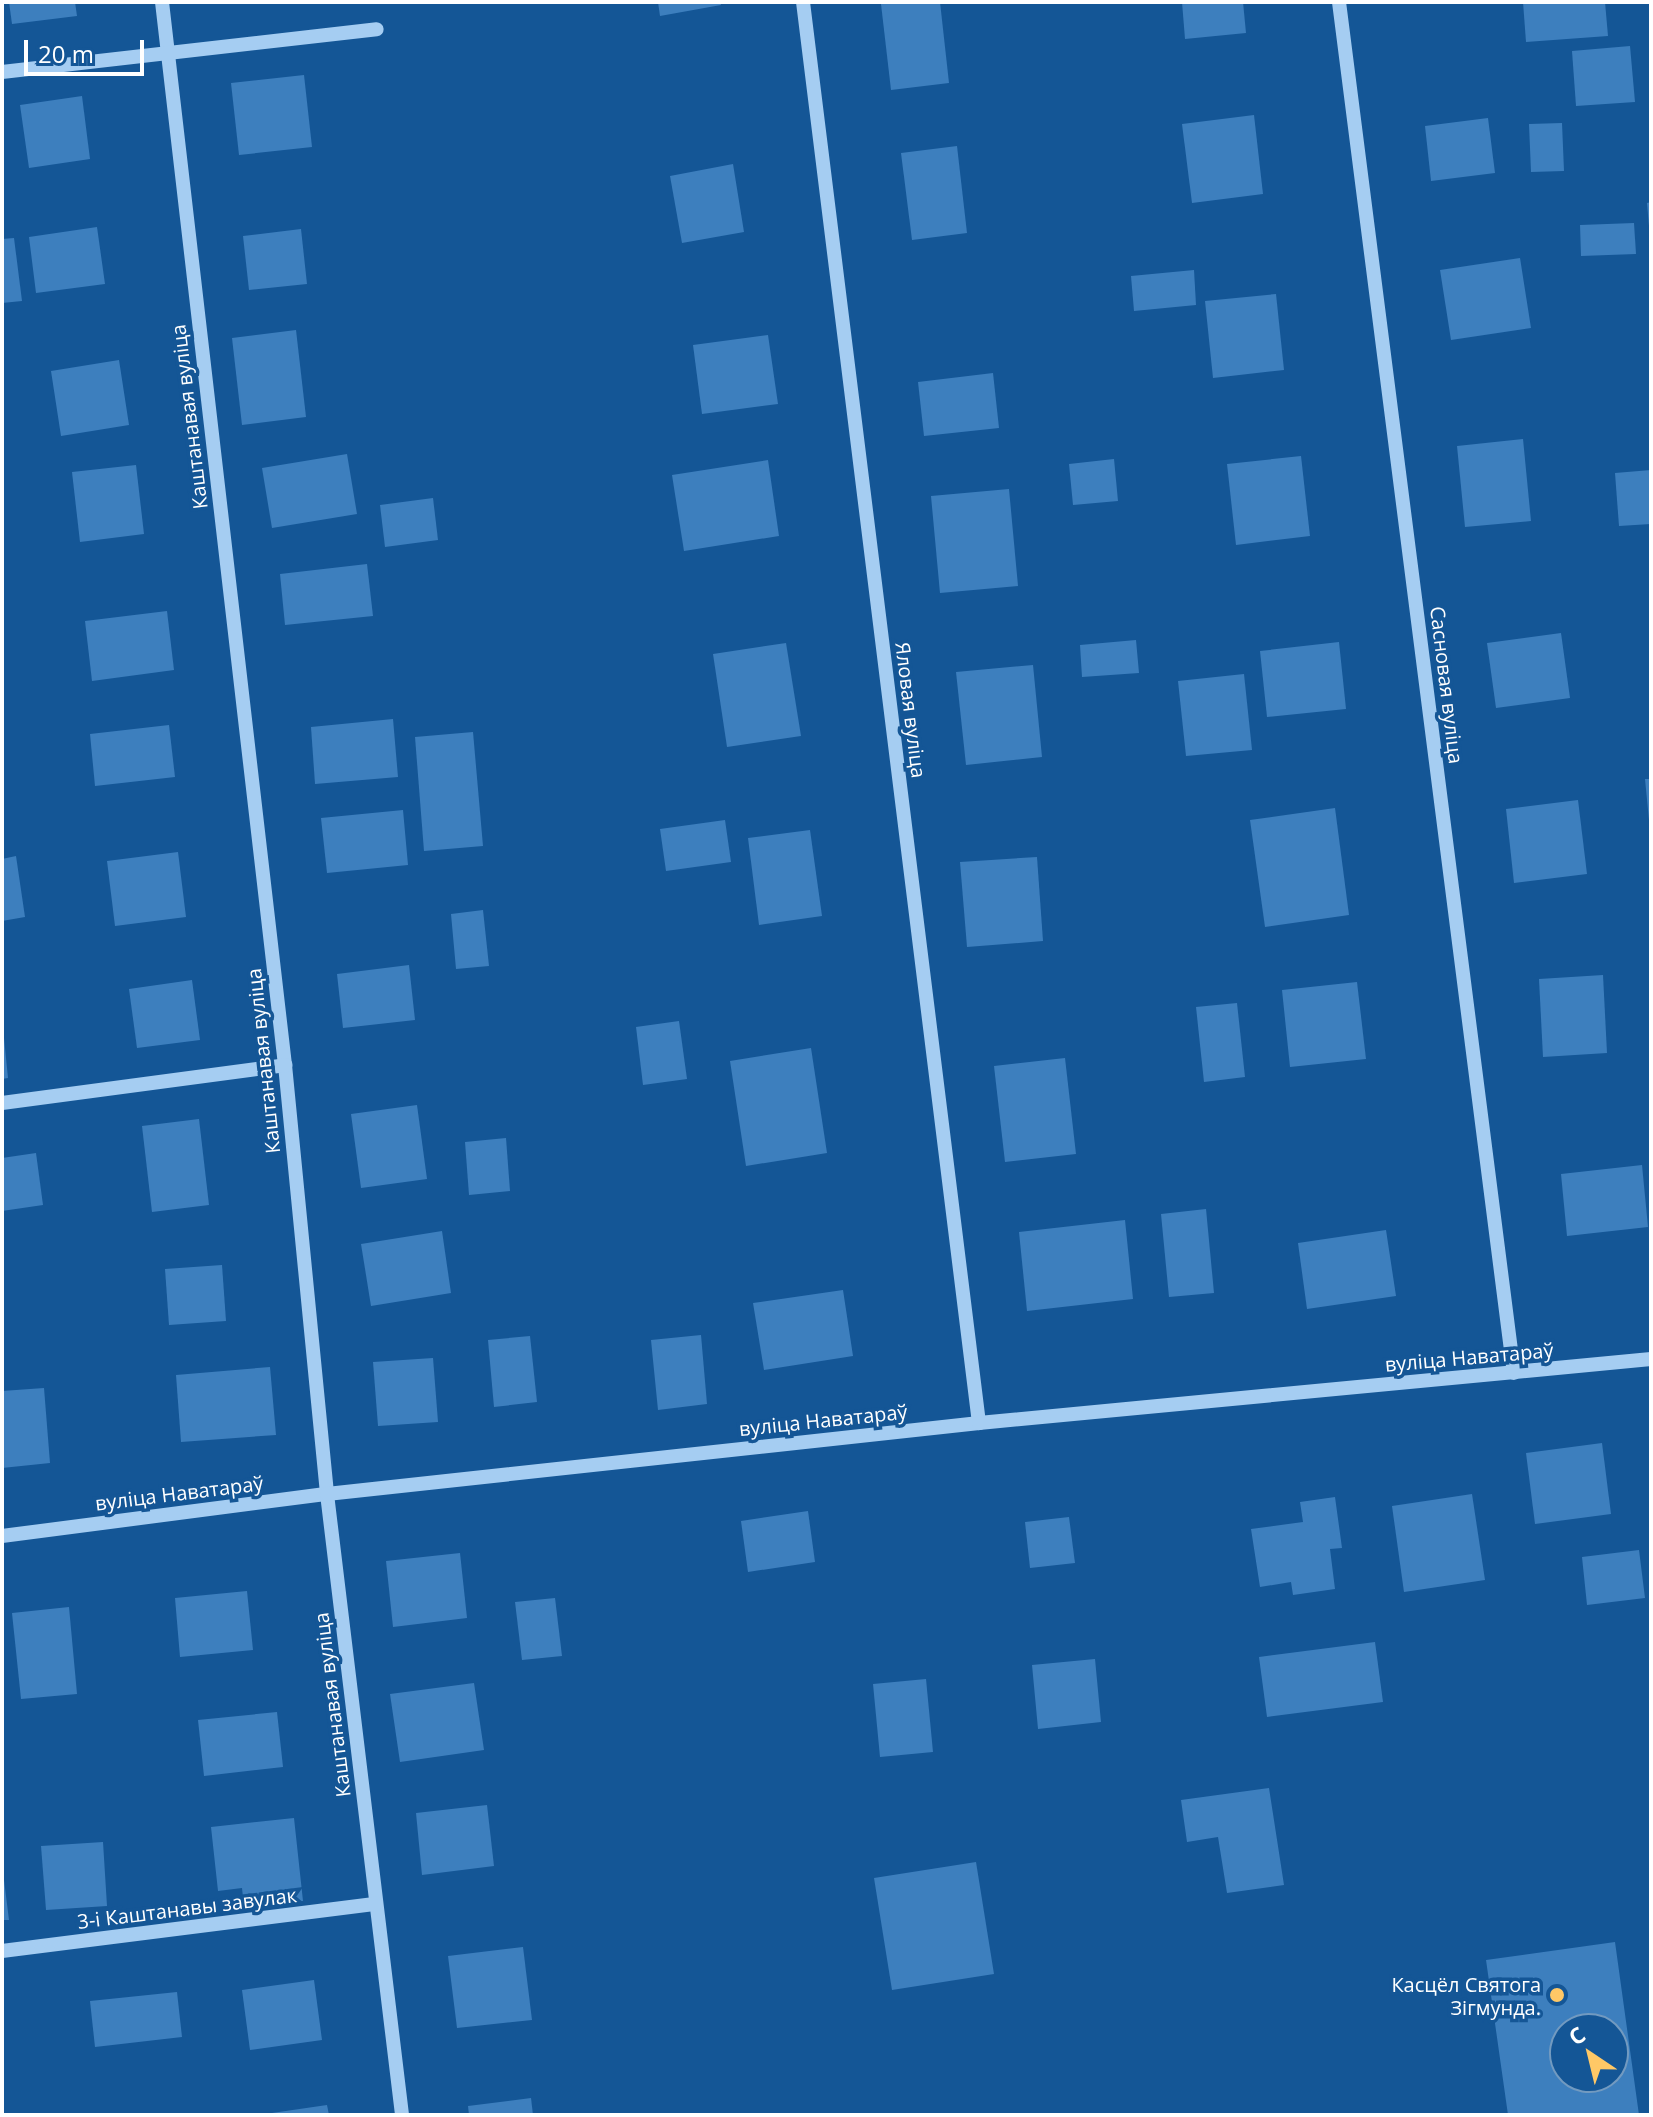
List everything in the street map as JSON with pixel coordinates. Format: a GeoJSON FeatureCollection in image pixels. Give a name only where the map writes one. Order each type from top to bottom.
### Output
{"type":"FeatureCollection","features":[{"type":"Feature","properties":{"kind":"street","name":"Каштанавая вуліца"},"geometry":{"type":"LineString","coordinates":[[162,2],[285,1065],[327,1494],[402,2115]]}},
{"type":"Feature","properties":{"kind":"street","name":"Яловая вуліца"},"geometry":{"type":"LineString","coordinates":[[803,2],[979,1423]]}},
{"type":"Feature","properties":{"kind":"street","name":"Сасновая вуліца"},"geometry":{"type":"LineString","coordinates":[[1339,2],[1514,1373]]}},
{"type":"Feature","properties":{"kind":"street"},"geometry":{"type":"LineString","coordinates":[[2,72],[377,29]]}},
{"type":"Feature","properties":{"kind":"street"},"geometry":{"type":"LineString","coordinates":[[2,1103],[285,1065]]}},
{"type":"Feature","properties":{"kind":"street","name":"вуліца Наватараў"},"geometry":{"type":"LineString","coordinates":[[2,1536],[327,1494],[979,1423],[1651,1359]]}},
{"type":"Feature","properties":{"kind":"street","name":"3-і Каштанавы завулак"},"geometry":{"type":"LineString","coordinates":[[2,1951],[376,1904]]}},
{"type":"Feature","properties":{"kind":"building"},"geometry":{"type":"Polygon","coordinates":[[[9,2],[75,2],[77,16],[12,24],[9,2]]]}},
{"type":"Feature","properties":{"kind":"building"},"geometry":{"type":"Polygon","coordinates":[[[658,2],[720,2],[721,5],[660,16],[658,2]]]}},
{"type":"Feature","properties":{"kind":"building"},"geometry":{"type":"Polygon","coordinates":[[[940,2],[949,83],[891,90],[881,4],[940,2]]]}},
{"type":"Feature","properties":{"kind":"building"},"geometry":{"type":"Polygon","coordinates":[[[1182,2],[1243,2],[1246,33],[1185,39],[1182,2]]]}},
{"type":"Feature","properties":{"kind":"building"},"geometry":{"type":"Polygon","coordinates":[[[1523,2],[1605,2],[1608,36],[1526,42],[1523,2]]]}},
{"type":"Feature","properties":{"kind":"building"},"geometry":{"type":"Polygon","coordinates":[[[1630,46],[1635,102],[1576,106],[1572,51],[1630,46]]]}},
{"type":"Feature","properties":{"kind":"building"},"geometry":{"type":"Polygon","coordinates":[[[304,75],[312,147],[239,155],[231,83],[304,75]]]}},
{"type":"Feature","properties":{"kind":"building"},"geometry":{"type":"Polygon","coordinates":[[[82,96],[90,159],[29,168],[20,105],[82,96]]]}},
{"type":"Feature","properties":{"kind":"building"},"geometry":{"type":"Polygon","coordinates":[[[1254,115],[1263,194],[1192,203],[1182,124],[1254,115]]]}},
{"type":"Feature","properties":{"kind":"building"},"geometry":{"type":"Polygon","coordinates":[[[1488,118],[1495,173],[1431,181],[1425,126],[1488,118]]]}},
{"type":"Feature","properties":{"kind":"building"},"geometry":{"type":"Polygon","coordinates":[[[1562,123],[1564,171],[1531,172],[1529,124],[1562,123]]]}},
{"type":"Feature","properties":{"kind":"building"},"geometry":{"type":"Polygon","coordinates":[[[957,146],[967,233],[912,240],[901,153],[957,146]]]}},
{"type":"Feature","properties":{"kind":"building"},"geometry":{"type":"Polygon","coordinates":[[[733,164],[744,232],[682,243],[670,176],[733,164]]]}},
{"type":"Feature","properties":{"kind":"building"},"geometry":{"type":"Polygon","coordinates":[[[1651,202],[1651,226],[1649,226],[1647,203],[1651,202]]]}},
{"type":"Feature","properties":{"kind":"building"},"geometry":{"type":"Polygon","coordinates":[[[1634,223],[1636,254],[1581,256],[1580,225],[1634,223]]]}},
{"type":"Feature","properties":{"kind":"building"},"geometry":{"type":"Polygon","coordinates":[[[97,227],[105,284],[36,293],[29,237],[97,227]]]}},
{"type":"Feature","properties":{"kind":"building"},"geometry":{"type":"Polygon","coordinates":[[[301,229],[307,284],[249,290],[243,236],[301,229]]]}},
{"type":"Feature","properties":{"kind":"building"},"geometry":{"type":"Polygon","coordinates":[[[14,238],[22,301],[2,303],[2,239],[14,238]]]}},
{"type":"Feature","properties":{"kind":"building"},"geometry":{"type":"Polygon","coordinates":[[[1520,258],[1531,328],[1451,340],[1440,270],[1520,258]]]}},
{"type":"Feature","properties":{"kind":"building"},"geometry":{"type":"Polygon","coordinates":[[[1194,270],[1196,305],[1134,311],[1131,276],[1194,270]]]}},
{"type":"Feature","properties":{"kind":"building"},"geometry":{"type":"Polygon","coordinates":[[[1276,294],[1284,370],[1213,378],[1205,301],[1276,294]]]}},
{"type":"Feature","properties":{"kind":"building"},"geometry":{"type":"Polygon","coordinates":[[[296,330],[306,417],[242,425],[232,338],[296,330]]]}},
{"type":"Feature","properties":{"kind":"building"},"geometry":{"type":"Polygon","coordinates":[[[768,335],[778,404],[702,414],[693,345],[768,335]]]}},
{"type":"Feature","properties":{"kind":"building"},"geometry":{"type":"Polygon","coordinates":[[[119,360],[129,425],[61,436],[51,371],[119,360]]]}},
{"type":"Feature","properties":{"kind":"building"},"geometry":{"type":"Polygon","coordinates":[[[993,373],[999,428],[924,436],[918,382],[993,373]]]}},
{"type":"Feature","properties":{"kind":"building"},"geometry":{"type":"Polygon","coordinates":[[[1523,439],[1531,521],[1465,527],[1457,446],[1523,439]]]}},
{"type":"Feature","properties":{"kind":"building"},"geometry":{"type":"Polygon","coordinates":[[[347,454],[357,514],[272,528],[262,468],[347,454]]]}},
{"type":"Feature","properties":{"kind":"building"},"geometry":{"type":"Polygon","coordinates":[[[1301,456],[1310,536],[1236,545],[1227,464],[1301,456]]]}},
{"type":"Feature","properties":{"kind":"building"},"geometry":{"type":"Polygon","coordinates":[[[1114,459],[1118,501],[1073,505],[1069,464],[1114,459]]]}},
{"type":"Feature","properties":{"kind":"building"},"geometry":{"type":"Polygon","coordinates":[[[768,460],[779,536],[684,551],[672,475],[768,460]]]}},
{"type":"Feature","properties":{"kind":"building"},"geometry":{"type":"Polygon","coordinates":[[[136,465],[144,534],[80,542],[72,472],[136,465]]]}},
{"type":"Feature","properties":{"kind":"building"},"geometry":{"type":"Polygon","coordinates":[[[1651,470],[1651,524],[1619,526],[1615,473],[1651,470]]]}},
{"type":"Feature","properties":{"kind":"building"},"geometry":{"type":"Polygon","coordinates":[[[1009,489],[1018,586],[940,593],[931,496],[1009,489]]]}},
{"type":"Feature","properties":{"kind":"building"},"geometry":{"type":"Polygon","coordinates":[[[433,498],[438,540],[385,547],[380,505],[433,498]]]}},
{"type":"Feature","properties":{"kind":"building"},"geometry":{"type":"Polygon","coordinates":[[[367,564],[373,616],[285,625],[280,574],[367,564]]]}},
{"type":"Feature","properties":{"kind":"building"},"geometry":{"type":"Polygon","coordinates":[[[167,611],[174,670],[92,681],[85,621],[167,611]]]}},
{"type":"Feature","properties":{"kind":"building"},"geometry":{"type":"Polygon","coordinates":[[[1561,633],[1570,698],[1496,708],[1487,643],[1561,633]]]}},
{"type":"Feature","properties":{"kind":"building"},"geometry":{"type":"Polygon","coordinates":[[[1136,640],[1139,673],[1082,677],[1080,645],[1136,640]]]}},
{"type":"Feature","properties":{"kind":"building"},"geometry":{"type":"Polygon","coordinates":[[[1339,642],[1346,709],[1267,717],[1260,651],[1339,642]]]}},
{"type":"Feature","properties":{"kind":"building"},"geometry":{"type":"Polygon","coordinates":[[[786,643],[801,736],[727,747],[713,654],[786,643]]]}},
{"type":"Feature","properties":{"kind":"building"},"geometry":{"type":"Polygon","coordinates":[[[1033,665],[1042,757],[966,765],[956,672],[1033,665]]]}},
{"type":"Feature","properties":{"kind":"building"},"geometry":{"type":"Polygon","coordinates":[[[1244,674],[1252,750],[1186,756],[1178,681],[1244,674]]]}},
{"type":"Feature","properties":{"kind":"building"},"geometry":{"type":"Polygon","coordinates":[[[393,719],[398,777],[315,784],[311,727],[393,719]]]}},
{"type":"Feature","properties":{"kind":"building"},"geometry":{"type":"Polygon","coordinates":[[[169,725],[175,777],[95,786],[90,734],[169,725]]]}},
{"type":"Feature","properties":{"kind":"building"},"geometry":{"type":"Polygon","coordinates":[[[473,732],[483,846],[424,851],[415,737],[473,732]]]}},
{"type":"Feature","properties":{"kind":"building"},"geometry":{"type":"Polygon","coordinates":[[[1645,779],[1651,779],[1651,820],[1649,820],[1645,779]]]}},
{"type":"Feature","properties":{"kind":"building"},"geometry":{"type":"Polygon","coordinates":[[[1578,800],[1587,874],[1514,883],[1506,809],[1578,800]]]}},
{"type":"Feature","properties":{"kind":"building"},"geometry":{"type":"Polygon","coordinates":[[[1335,808],[1349,915],[1265,927],[1250,820],[1335,808]]]}},
{"type":"Feature","properties":{"kind":"building"},"geometry":{"type":"Polygon","coordinates":[[[403,810],[408,865],[327,873],[321,818],[403,810]]]}},
{"type":"Feature","properties":{"kind":"building"},"geometry":{"type":"Polygon","coordinates":[[[725,820],[731,862],[666,871],[660,829],[725,820]]]}},
{"type":"Feature","properties":{"kind":"building"},"geometry":{"type":"Polygon","coordinates":[[[810,830],[822,916],[759,925],[748,838],[810,830]]]}},
{"type":"Feature","properties":{"kind":"building"},"geometry":{"type":"Polygon","coordinates":[[[178,852],[186,917],[115,926],[107,861],[178,852]]]}},
{"type":"Feature","properties":{"kind":"building"},"geometry":{"type":"Polygon","coordinates":[[[16,856],[25,917],[2,921],[2,859],[16,856]]]}},
{"type":"Feature","properties":{"kind":"building"},"geometry":{"type":"Polygon","coordinates":[[[1037,857],[1043,941],[967,947],[960,862],[1037,857]]]}},
{"type":"Feature","properties":{"kind":"building"},"geometry":{"type":"Polygon","coordinates":[[[483,910],[489,966],[456,969],[451,914],[483,910]]]}},
{"type":"Feature","properties":{"kind":"building"},"geometry":{"type":"Polygon","coordinates":[[[409,965],[415,1020],[343,1028],[337,974],[409,965]]]}},
{"type":"Feature","properties":{"kind":"building"},"geometry":{"type":"Polygon","coordinates":[[[1603,975],[1607,1053],[1543,1057],[1539,979],[1603,975]]]}},
{"type":"Feature","properties":{"kind":"building"},"geometry":{"type":"Polygon","coordinates":[[[192,980],[200,1040],[137,1048],[129,989],[192,980]]]}},
{"type":"Feature","properties":{"kind":"building"},"geometry":{"type":"Polygon","coordinates":[[[1357,982],[1366,1059],[1290,1067],[1282,990],[1357,982]]]}},
{"type":"Feature","properties":{"kind":"building"},"geometry":{"type":"Polygon","coordinates":[[[1237,1003],[1245,1077],[1204,1082],[1196,1007],[1237,1003]]]}},
{"type":"Feature","properties":{"kind":"building"},"geometry":{"type":"Polygon","coordinates":[[[679,1021],[687,1079],[643,1085],[636,1027],[679,1021]]]}},
{"type":"Feature","properties":{"kind":"building"},"geometry":{"type":"Polygon","coordinates":[[[2,1039],[8,1078],[2,1079],[2,1039]]]}},
{"type":"Feature","properties":{"kind":"building"},"geometry":{"type":"Polygon","coordinates":[[[811,1048],[827,1153],[746,1166],[730,1061],[811,1048]]]}},
{"type":"Feature","properties":{"kind":"building"},"geometry":{"type":"Polygon","coordinates":[[[1065,1058],[1076,1154],[1005,1162],[994,1066],[1065,1058]]]}},
{"type":"Feature","properties":{"kind":"building"},"geometry":{"type":"Polygon","coordinates":[[[417,1105],[427,1179],[361,1188],[351,1114],[417,1105]]]}},
{"type":"Feature","properties":{"kind":"building"},"geometry":{"type":"Polygon","coordinates":[[[199,1119],[209,1205],[152,1212],[142,1126],[199,1119]]]}},
{"type":"Feature","properties":{"kind":"building"},"geometry":{"type":"Polygon","coordinates":[[[506,1138],[510,1191],[469,1195],[465,1142],[506,1138]]]}},
{"type":"Feature","properties":{"kind":"building"},"geometry":{"type":"Polygon","coordinates":[[[36,1153],[43,1205],[2,1211],[2,1158],[36,1153]]]}},
{"type":"Feature","properties":{"kind":"building"},"geometry":{"type":"Polygon","coordinates":[[[1642,1165],[1648,1227],[1567,1236],[1561,1174],[1642,1165]]]}},
{"type":"Feature","properties":{"kind":"building"},"geometry":{"type":"Polygon","coordinates":[[[1206,1209],[1214,1293],[1169,1297],[1161,1214],[1206,1209]]]}},
{"type":"Feature","properties":{"kind":"building"},"geometry":{"type":"Polygon","coordinates":[[[1125,1220],[1133,1299],[1027,1311],[1019,1232],[1125,1220]]]}},
{"type":"Feature","properties":{"kind":"building"},"geometry":{"type":"Polygon","coordinates":[[[1386,1230],[1396,1296],[1307,1309],[1298,1243],[1386,1230]]]}},
{"type":"Feature","properties":{"kind":"building"},"geometry":{"type":"Polygon","coordinates":[[[442,1231],[451,1293],[371,1306],[361,1244],[442,1231]]]}},
{"type":"Feature","properties":{"kind":"building"},"geometry":{"type":"Polygon","coordinates":[[[222,1265],[226,1321],[169,1325],[165,1269],[222,1265]]]}},
{"type":"Feature","properties":{"kind":"building"},"geometry":{"type":"Polygon","coordinates":[[[843,1290],[853,1356],[764,1370],[753,1303],[843,1290]]]}},
{"type":"Feature","properties":{"kind":"building"},"geometry":{"type":"Polygon","coordinates":[[[701,1335],[707,1404],[658,1410],[651,1340],[701,1335]]]}},
{"type":"Feature","properties":{"kind":"building"},"geometry":{"type":"Polygon","coordinates":[[[530,1336],[537,1402],[494,1407],[488,1340],[530,1336]]]}},
{"type":"Feature","properties":{"kind":"building"},"geometry":{"type":"Polygon","coordinates":[[[433,1358],[438,1422],[378,1426],[373,1362],[433,1358]]]}},
{"type":"Feature","properties":{"kind":"building"},"geometry":{"type":"Polygon","coordinates":[[[270,1367],[276,1435],[181,1442],[176,1375],[270,1367]]]}},
{"type":"Feature","properties":{"kind":"building"},"geometry":{"type":"Polygon","coordinates":[[[44,1388],[50,1463],[2,1468],[2,1391],[44,1388]]]}},
{"type":"Feature","properties":{"kind":"building"},"geometry":{"type":"Polygon","coordinates":[[[1602,1443],[1611,1514],[1535,1524],[1526,1453],[1602,1443]]]}},
{"type":"Feature","properties":{"kind":"building"},"geometry":{"type":"Polygon","coordinates":[[[1472,1494],[1485,1580],[1404,1592],[1392,1506],[1472,1494]]]}},
{"type":"Feature","properties":{"kind":"building"},"geometry":{"type":"Polygon","coordinates":[[[1335,1497],[1342,1548],[1330,1549],[1335,1589],[1293,1595],[1291,1582],[1260,1587],[1251,1529],[1303,1522],[1300,1502],[1335,1497]]]}},
{"type":"Feature","properties":{"kind":"building"},"geometry":{"type":"Polygon","coordinates":[[[808,1511],[815,1562],[748,1572],[741,1521],[808,1511]]]}},
{"type":"Feature","properties":{"kind":"building"},"geometry":{"type":"Polygon","coordinates":[[[1069,1517],[1075,1563],[1030,1568],[1025,1522],[1069,1517]]]}},
{"type":"Feature","properties":{"kind":"building"},"geometry":{"type":"Polygon","coordinates":[[[1639,1550],[1645,1598],[1587,1605],[1582,1557],[1639,1550]]]}},
{"type":"Feature","properties":{"kind":"building"},"geometry":{"type":"Polygon","coordinates":[[[460,1553],[467,1618],[393,1627],[386,1561],[460,1553]]]}},
{"type":"Feature","properties":{"kind":"building"},"geometry":{"type":"Polygon","coordinates":[[[247,1591],[253,1650],[180,1657],[175,1598],[247,1591]]]}},
{"type":"Feature","properties":{"kind":"building"},"geometry":{"type":"Polygon","coordinates":[[[555,1598],[562,1656],[522,1660],[515,1602],[555,1598]]]}},
{"type":"Feature","properties":{"kind":"building"},"geometry":{"type":"Polygon","coordinates":[[[69,1607],[77,1694],[21,1699],[12,1613],[69,1607]]]}},
{"type":"Feature","properties":{"kind":"building"},"geometry":{"type":"Polygon","coordinates":[[[1375,1642],[1383,1702],[1267,1717],[1259,1657],[1375,1642]]]}},
{"type":"Feature","properties":{"kind":"building"},"geometry":{"type":"Polygon","coordinates":[[[1095,1659],[1101,1722],[1038,1729],[1032,1665],[1095,1659]]]}},
{"type":"Feature","properties":{"kind":"building"},"geometry":{"type":"Polygon","coordinates":[[[926,1679],[933,1752],[880,1757],[873,1684],[926,1679]]]}},
{"type":"Feature","properties":{"kind":"building"},"geometry":{"type":"Polygon","coordinates":[[[474,1683],[484,1750],[400,1762],[390,1694],[474,1683]]]}},
{"type":"Feature","properties":{"kind":"building"},"geometry":{"type":"Polygon","coordinates":[[[277,1712],[283,1767],[204,1776],[198,1720],[277,1712]]]}},
{"type":"Feature","properties":{"kind":"building"},"geometry":{"type":"Polygon","coordinates":[[[1269,1788],[1284,1885],[1227,1893],[1218,1837],[1187,1842],[1181,1800],[1269,1788]]]}},
{"type":"Feature","properties":{"kind":"building"},"geometry":{"type":"Polygon","coordinates":[[[487,1805],[494,1866],[422,1875],[416,1813],[487,1805]]]}},
{"type":"Feature","properties":{"kind":"building"},"geometry":{"type":"Polygon","coordinates":[[[294,1818],[303,1901],[244,1907],[242,1888],[218,1891],[211,1827],[294,1818]]]}},
{"type":"Feature","properties":{"kind":"building"},"geometry":{"type":"Polygon","coordinates":[[[103,1842],[107,1906],[46,1910],[41,1846],[103,1842]]]}},
{"type":"Feature","properties":{"kind":"building"},"geometry":{"type":"Polygon","coordinates":[[[976,1862],[994,1974],[892,1990],[874,1878],[976,1862]]]}},
{"type":"Feature","properties":{"kind":"building"},"geometry":{"type":"Polygon","coordinates":[[[2,1864],[9,1920],[2,1920],[2,1864]]]}},
{"type":"Feature","properties":{"kind":"building","name":"Касцёл Святога Зігмунда."},"geometry":{"type":"Polygon","coordinates":[[[1615,1942],[1625,2013],[1549,2013],[1549,2093],[1629,2093],[1629,2043],[1639,2115],[1508,2115],[1486,1960],[1615,1942]]]}},
{"type":"Feature","properties":{"kind":"building"},"geometry":{"type":"Polygon","coordinates":[[[523,1947],[532,2020],[457,2028],[448,1956],[523,1947]]]}},
{"type":"Feature","properties":{"kind":"building"},"geometry":{"type":"Polygon","coordinates":[[[314,1980],[322,2040],[250,2050],[242,1990],[314,1980]]]}},
{"type":"Feature","properties":{"kind":"building"},"geometry":{"type":"Polygon","coordinates":[[[177,1992],[182,2037],[95,2047],[90,2001],[177,1992]]]}},
{"type":"Feature","properties":{"kind":"building"},"geometry":{"type":"Polygon","coordinates":[[[531,2098],[533,2115],[469,2115],[468,2106],[531,2098]]]}},
{"type":"Feature","properties":{"kind":"building"},"geometry":{"type":"Polygon","coordinates":[[[327,2105],[329,2115],[272,2115],[272,2113],[327,2105]]]}},
{"type":"Feature","properties":{"kind":"place","name":"Касцёл Святога Зігмунда."},"geometry":{"type":"Point","coordinates":[1557,1995]}}]}
